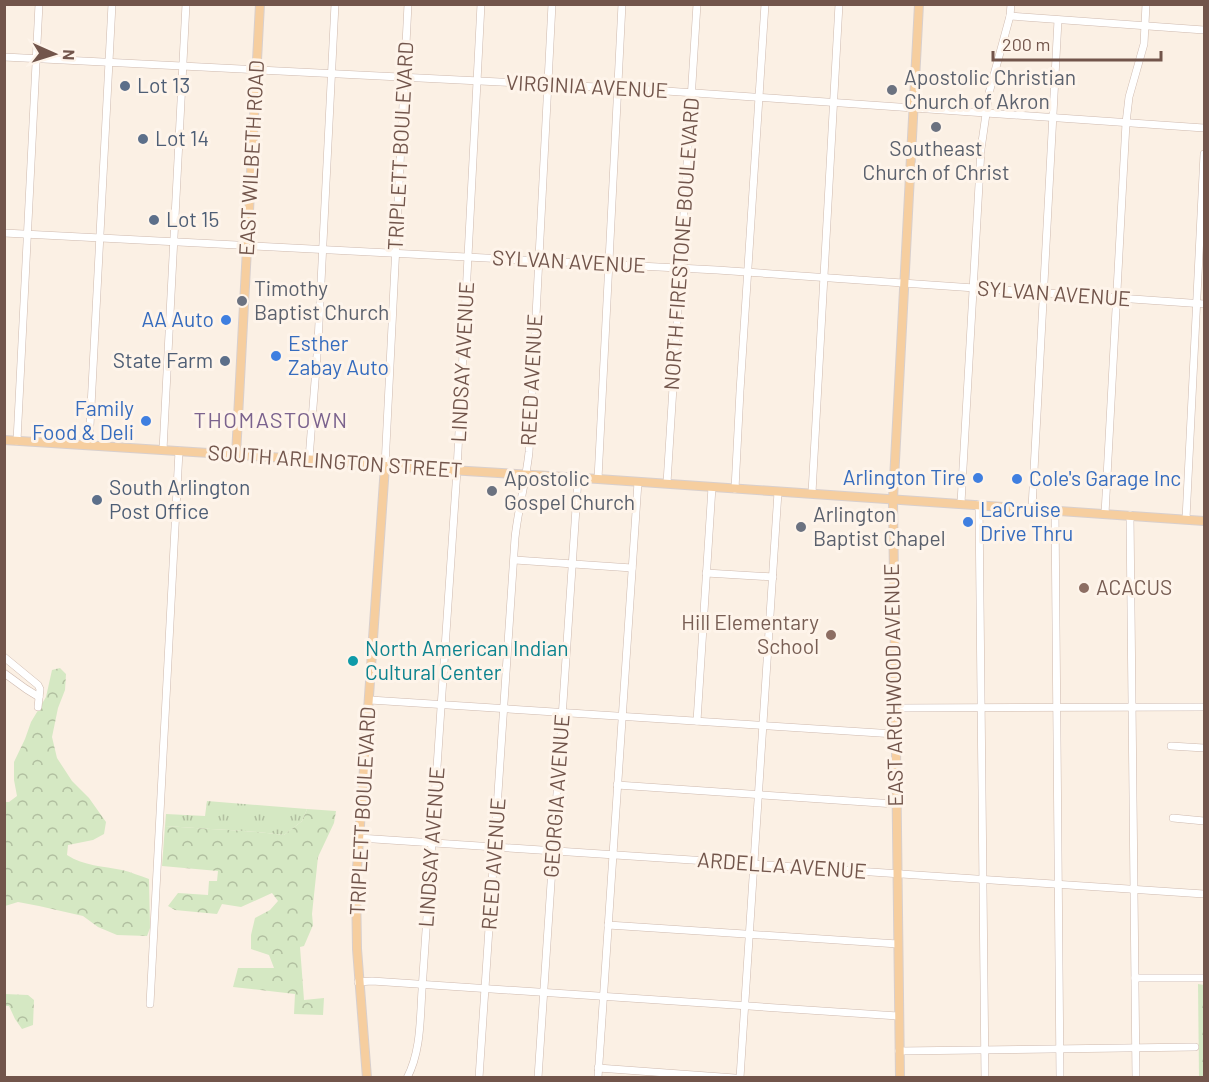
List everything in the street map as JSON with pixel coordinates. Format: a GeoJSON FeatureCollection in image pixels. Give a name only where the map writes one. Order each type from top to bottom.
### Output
{"type":"FeatureCollection","features":[{"type":"Feature","properties":{"kind":"main road","name":"EAST WILBETH ROAD"},"geometry":{"type":"LineString","coordinates":[[236,455],[260,4]]}},
{"type":"Feature","properties":{"kind":"main road","name":"EAST ARCHWOOD AVENUE"},"geometry":{"type":"LineString","coordinates":[[900,1077],[892,499],[919,4]]}},
{"type":"Feature","properties":{"kind":"main road","name":"SOUTH ARLINGTON STREET"},"geometry":{"type":"LineString","coordinates":[[4,440],[1204,520]]}},
{"type":"Feature","properties":{"kind":"main road","name":"TRIPLETT BOULEVARD"},"geometry":{"type":"LineString","coordinates":[[367,1077],[358,982],[356,914],[359,838],[385,466]]}},
{"type":"Feature","properties":{"kind":"street"},"geometry":{"type":"LineString","coordinates":[[17,441],[39,4]]}},
{"type":"Feature","properties":{"kind":"street"},"geometry":{"type":"LineString","coordinates":[[89,446],[112,4]]}},
{"type":"Feature","properties":{"kind":"street"},"geometry":{"type":"LineString","coordinates":[[163,450],[186,4]]}},
{"type":"Feature","properties":{"kind":"street"},"geometry":{"type":"LineString","coordinates":[[309,459],[323,250],[335,4]]}},
{"type":"Feature","properties":{"kind":"street","name":"TRIPLETT BOULEVARD"},"geometry":{"type":"LineString","coordinates":[[385,466],[408,4]]}},
{"type":"Feature","properties":{"kind":"street","name":"LINDSAY AVENUE"},"geometry":{"type":"LineString","coordinates":[[407,1077],[418,1048],[423,985],[458,470],[482,4]]}},
{"type":"Feature","properties":{"kind":"street","name":"REED AVENUE"},"geometry":{"type":"LineString","coordinates":[[479,1077],[517,516],[527,475],[552,4]]}},
{"type":"Feature","properties":{"kind":"street"},"geometry":{"type":"LineString","coordinates":[[598,479],[622,4]]}},
{"type":"Feature","properties":{"kind":"street","name":"NORTH FIRESTONE BOULEVARD"},"geometry":{"type":"LineString","coordinates":[[668,483],[697,4]]}},
{"type":"Feature","properties":{"kind":"street"},"geometry":{"type":"LineString","coordinates":[[735,489],[765,4]]}},
{"type":"Feature","properties":{"kind":"street"},"geometry":{"type":"LineString","coordinates":[[812,493],[839,4]]}},
{"type":"Feature","properties":{"kind":"street"},"geometry":{"type":"LineString","coordinates":[[962,503],[981,149],[991,84],[1010,16],[1011,4]]}},
{"type":"Feature","properties":{"kind":"street"},"geometry":{"type":"LineString","coordinates":[[1105,513],[1126,123],[1129,97],[1142,53],[1146,4]]}},
{"type":"Feature","properties":{"kind":"street"},"geometry":{"type":"LineString","coordinates":[[1010,16],[1204,30]]}},
{"type":"Feature","properties":{"kind":"street"},"geometry":{"type":"LineString","coordinates":[[1032,508],[1058,20]]}},
{"type":"Feature","properties":{"kind":"street","name":"VIRGINIA AVENUE"},"geometry":{"type":"LineString","coordinates":[[4,57],[692,93],[1204,128]]}},
{"type":"Feature","properties":{"kind":"street"},"geometry":{"type":"LineString","coordinates":[[1186,519],[1201,304],[1204,154]]}},
{"type":"Feature","properties":{"kind":"street","name":"SYLVAN AVENUE"},"geometry":{"type":"LineString","coordinates":[[4,233],[609,264],[1201,304]]}},
{"type":"Feature","properties":{"kind":"street"},"geometry":{"type":"LineString","coordinates":[[150,1004],[180,451]]}},
{"type":"Feature","properties":{"kind":"street","name":"GEORGIA AVENUE"},"geometry":{"type":"LineString","coordinates":[[538,1077],[578,478]]}},
{"type":"Feature","properties":{"kind":"street"},"geometry":{"type":"LineString","coordinates":[[598,1077],[638,482]]}},
{"type":"Feature","properties":{"kind":"street"},"geometry":{"type":"LineString","coordinates":[[697,722],[712,487]]}},
{"type":"Feature","properties":{"kind":"street"},"geometry":{"type":"LineString","coordinates":[[740,1077],[778,492]]}},
{"type":"Feature","properties":{"kind":"street"},"geometry":{"type":"LineString","coordinates":[[979,504],[985,1077]]}},
{"type":"Feature","properties":{"kind":"street"},"geometry":{"type":"LineString","coordinates":[[1055,510],[1060,1077]]}},
{"type":"Feature","properties":{"kind":"street"},"geometry":{"type":"LineString","coordinates":[[1130,515],[1136,1077]]}},
{"type":"Feature","properties":{"kind":"street"},"geometry":{"type":"LineString","coordinates":[[515,560],[632,568]]}},
{"type":"Feature","properties":{"kind":"street"},"geometry":{"type":"LineString","coordinates":[[706,573],[772,577]]}},
{"type":"Feature","properties":{"kind":"street"},"geometry":{"type":"LineString","coordinates":[[4,657],[38,685],[40,689],[38,707]]}},
{"type":"Feature","properties":{"kind":"street"},"geometry":{"type":"LineString","coordinates":[[4,673],[39,697]]}},
{"type":"Feature","properties":{"kind":"street"},"geometry":{"type":"LineString","coordinates":[[370,699],[895,734]]}},
{"type":"Feature","properties":{"kind":"street"},"geometry":{"type":"LineString","coordinates":[[895,708],[1204,707]]}},
{"type":"Feature","properties":{"kind":"street"},"geometry":{"type":"LineString","coordinates":[[1171,746],[1204,748]]}},
{"type":"Feature","properties":{"kind":"street"},"geometry":{"type":"LineString","coordinates":[[617,786],[895,804]]}},
{"type":"Feature","properties":{"kind":"street"},"geometry":{"type":"LineString","coordinates":[[1173,818],[1204,821]]}},
{"type":"Feature","properties":{"kind":"street","name":"ARDELLA AVENUE"},"geometry":{"type":"LineString","coordinates":[[359,838],[1204,894]]}},
{"type":"Feature","properties":{"kind":"street"},"geometry":{"type":"LineString","coordinates":[[608,925],[898,944]]}},
{"type":"Feature","properties":{"kind":"street"},"geometry":{"type":"LineString","coordinates":[[1135,978],[1204,978]]}},
{"type":"Feature","properties":{"kind":"street"},"geometry":{"type":"LineString","coordinates":[[358,982],[372,981],[898,1016]]}},
{"type":"Feature","properties":{"kind":"street"},"geometry":{"type":"LineString","coordinates":[[899,1051],[1196,1047]]}},
{"type":"Feature","properties":{"kind":"street"},"geometry":{"type":"LineString","coordinates":[[598,1068],[735,1077]]}},
{"type":"Feature","properties":{"kind":"green space"},"geometry":{"type":"Polygon","coordinates":[[[60,668],[66,674],[65,690],[58,708],[52,737],[57,758],[72,781],[89,798],[106,822],[104,834],[93,840],[68,845],[67,855],[87,864],[125,871],[149,879],[150,928],[147,936],[117,935],[98,927],[83,916],[39,906],[18,902],[5,906],[5,802],[17,796],[14,762],[31,722],[46,697],[52,670],[60,668]]]}},
{"type":"Feature","properties":{"kind":"green space"},"geometry":{"type":"Polygon","coordinates":[[[207,801],[307,809],[302,821],[284,835],[165,826],[166,814],[205,816],[207,801]]]}},
{"type":"Feature","properties":{"kind":"green space"},"geometry":{"type":"Polygon","coordinates":[[[307,809],[336,811],[334,823],[318,857],[312,914],[313,925],[304,946],[300,947],[304,1000],[324,998],[323,1015],[294,1014],[295,994],[233,987],[238,968],[274,968],[269,955],[251,949],[255,918],[270,910],[278,901],[272,893],[241,907],[222,904],[217,914],[175,910],[168,906],[178,893],[208,895],[209,881],[217,881],[218,871],[162,866],[165,826],[284,835],[302,821],[307,809]]]}},
{"type":"Feature","properties":{"kind":"green space"},"geometry":{"type":"Polygon","coordinates":[[[1198,984],[1204,985],[1204,1077],[1199,1077],[1198,984]]]}},
{"type":"Feature","properties":{"kind":"green space"},"geometry":{"type":"Polygon","coordinates":[[[5,994],[28,995],[34,1000],[33,1025],[22,1029],[9,1006],[5,1006],[5,994]]]}},
{"type":"Feature","properties":{"kind":"place","name":"Lot 13"},"geometry":{"type":"Point","coordinates":[125,86]}},
{"type":"Feature","properties":{"kind":"place","name":"Apostolic Christian Church of Akron"},"geometry":{"type":"Point","coordinates":[892,90]}},
{"type":"Feature","properties":{"kind":"place","name":"Southeast Church of Christ"},"geometry":{"type":"Point","coordinates":[936,127]}},
{"type":"Feature","properties":{"kind":"place","name":"Lot 14"},"geometry":{"type":"Point","coordinates":[143,139]}},
{"type":"Feature","properties":{"kind":"place","name":"Lot 15"},"geometry":{"type":"Point","coordinates":[154,220]}},
{"type":"Feature","properties":{"kind":"place","name":"Timothy Baptist Church"},"geometry":{"type":"Point","coordinates":[242,301]}},
{"type":"Feature","properties":{"kind":"place","name":"AA Auto"},"geometry":{"type":"Point","coordinates":[226,320]}},
{"type":"Feature","properties":{"kind":"place","name":"Esther Zabay Auto"},"geometry":{"type":"Point","coordinates":[276,356]}},
{"type":"Feature","properties":{"kind":"place","name":"State Farm"},"geometry":{"type":"Point","coordinates":[225,361]}},
{"type":"Feature","properties":{"kind":"place","name":"Family Food & Deli"},"geometry":{"type":"Point","coordinates":[146,421]}},
{"type":"Feature","properties":{"kind":"place","name":"Arlington Tire"},"geometry":{"type":"Point","coordinates":[978,478]}},
{"type":"Feature","properties":{"kind":"place","name":"Cole's Garage Inc"},"geometry":{"type":"Point","coordinates":[1017,479]}},
{"type":"Feature","properties":{"kind":"place","name":"Apostolic Gospel Church"},"geometry":{"type":"Point","coordinates":[492,491]}},
{"type":"Feature","properties":{"kind":"place","name":"South Arlington Post Office"},"geometry":{"type":"Point","coordinates":[97,500]}},
{"type":"Feature","properties":{"kind":"place","name":"LaCruise Drive Thru"},"geometry":{"type":"Point","coordinates":[968,522]}},
{"type":"Feature","properties":{"kind":"place","name":"Arlington Baptist Chapel"},"geometry":{"type":"Point","coordinates":[801,527]}},
{"type":"Feature","properties":{"kind":"place","name":"ACACUS"},"geometry":{"type":"Point","coordinates":[1084,588]}},
{"type":"Feature","properties":{"kind":"place","name":"Hill Elementary School"},"geometry":{"type":"Point","coordinates":[831,635]}},
{"type":"Feature","properties":{"kind":"place","name":"North American Indian Cultural Center"},"geometry":{"type":"Point","coordinates":[353,661]}},
{"type":"Feature","properties":{"kind":"district","name":"THOMASTOWN"},"geometry":{"type":"Point","coordinates":[271,420]}}]}
